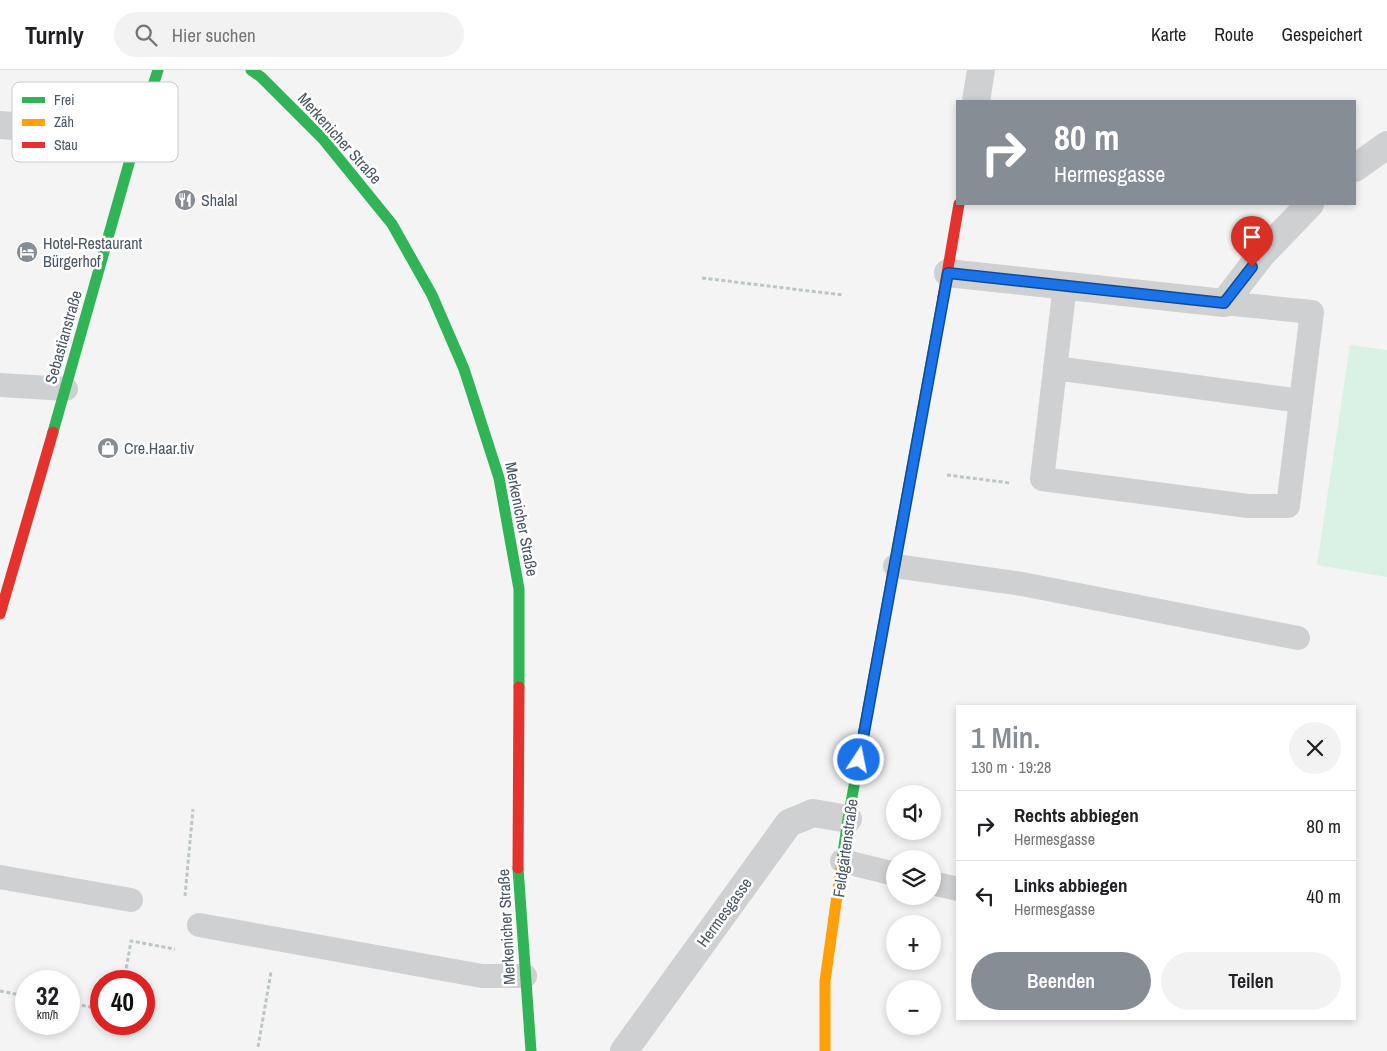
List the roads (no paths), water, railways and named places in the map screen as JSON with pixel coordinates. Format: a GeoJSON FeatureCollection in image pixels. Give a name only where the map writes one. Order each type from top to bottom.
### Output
{"type":"FeatureCollection","features":[{"type":"Feature","properties":{"kind":"street","name":"Sebastianstraße"},"geometry":{"type":"LineString","coordinates":[[154,82],[158,70]]}},
{"type":"Feature","properties":{"kind":"street","name":"Merkenicher Straße"},"geometry":{"type":"LineString","coordinates":[[251,70],[261,77],[323,139],[392,224],[432,295],[464,369],[499,478],[519,589],[518,878],[531,1051]]}},
{"type":"Feature","properties":{"kind":"street"},"geometry":{"type":"LineString","coordinates":[[976,100],[981,70]]}},
{"type":"Feature","properties":{"kind":"street"},"geometry":{"type":"LineString","coordinates":[[1356,167],[1387,145]]}},
{"type":"Feature","properties":{"kind":"street","name":"Sebastianstraße"},"geometry":{"type":"LineString","coordinates":[[0,614],[129,162]]}},
{"type":"Feature","properties":{"kind":"street","name":"Feldgärtenstraße"},"geometry":{"type":"LineString","coordinates":[[825,1051],[825,981],[848,819],[959,205]]}},
{"type":"Feature","properties":{"kind":"street"},"geometry":{"type":"LineString","coordinates":[[948,273],[1224,303],[1261,255],[1309,205]]}},
{"type":"Feature","properties":{"kind":"street","name":"Hermesgasse"},"geometry":{"type":"LineString","coordinates":[[624,1051],[789,823],[814,813],[848,819]]}},
{"type":"Feature","properties":{"kind":"lane"},"geometry":{"type":"LineString","coordinates":[[1065,286],[1042,478],[1248,506],[1288,506],[1312,312],[1224,303]]}},
{"type":"Feature","properties":{"kind":"lane"},"geometry":{"type":"LineString","coordinates":[[1055,368],[1301,401]]}},
{"type":"Feature","properties":{"kind":"lane"},"geometry":{"type":"LineString","coordinates":[[0,384],[66,389]]}},
{"type":"Feature","properties":{"kind":"lane"},"geometry":{"type":"LineString","coordinates":[[895,566],[1022,584],[1298,638]]}},
{"type":"Feature","properties":{"kind":"lane"},"geometry":{"type":"LineString","coordinates":[[842,861],[886,872]]}},
{"type":"Feature","properties":{"kind":"lane"},"geometry":{"type":"LineString","coordinates":[[0,877],[131,900]]}},
{"type":"Feature","properties":{"kind":"lane"},"geometry":{"type":"LineString","coordinates":[[941,885],[956,889]]}},
{"type":"Feature","properties":{"kind":"lane"},"geometry":{"type":"LineString","coordinates":[[199,925],[482,976],[525,976]]}},
{"type":"Feature","properties":{"kind":"place","name":"Shalal"},"geometry":{"type":"Point","coordinates":[185,200]}},
{"type":"Feature","properties":{"kind":"place","name":"Hotel-Restaurant Bürgerhof"},"geometry":{"type":"Point","coordinates":[27,252]}},
{"type":"Feature","properties":{"kind":"place","name":"Cre.Haar.tiv"},"geometry":{"type":"Point","coordinates":[108,448]}}]}
